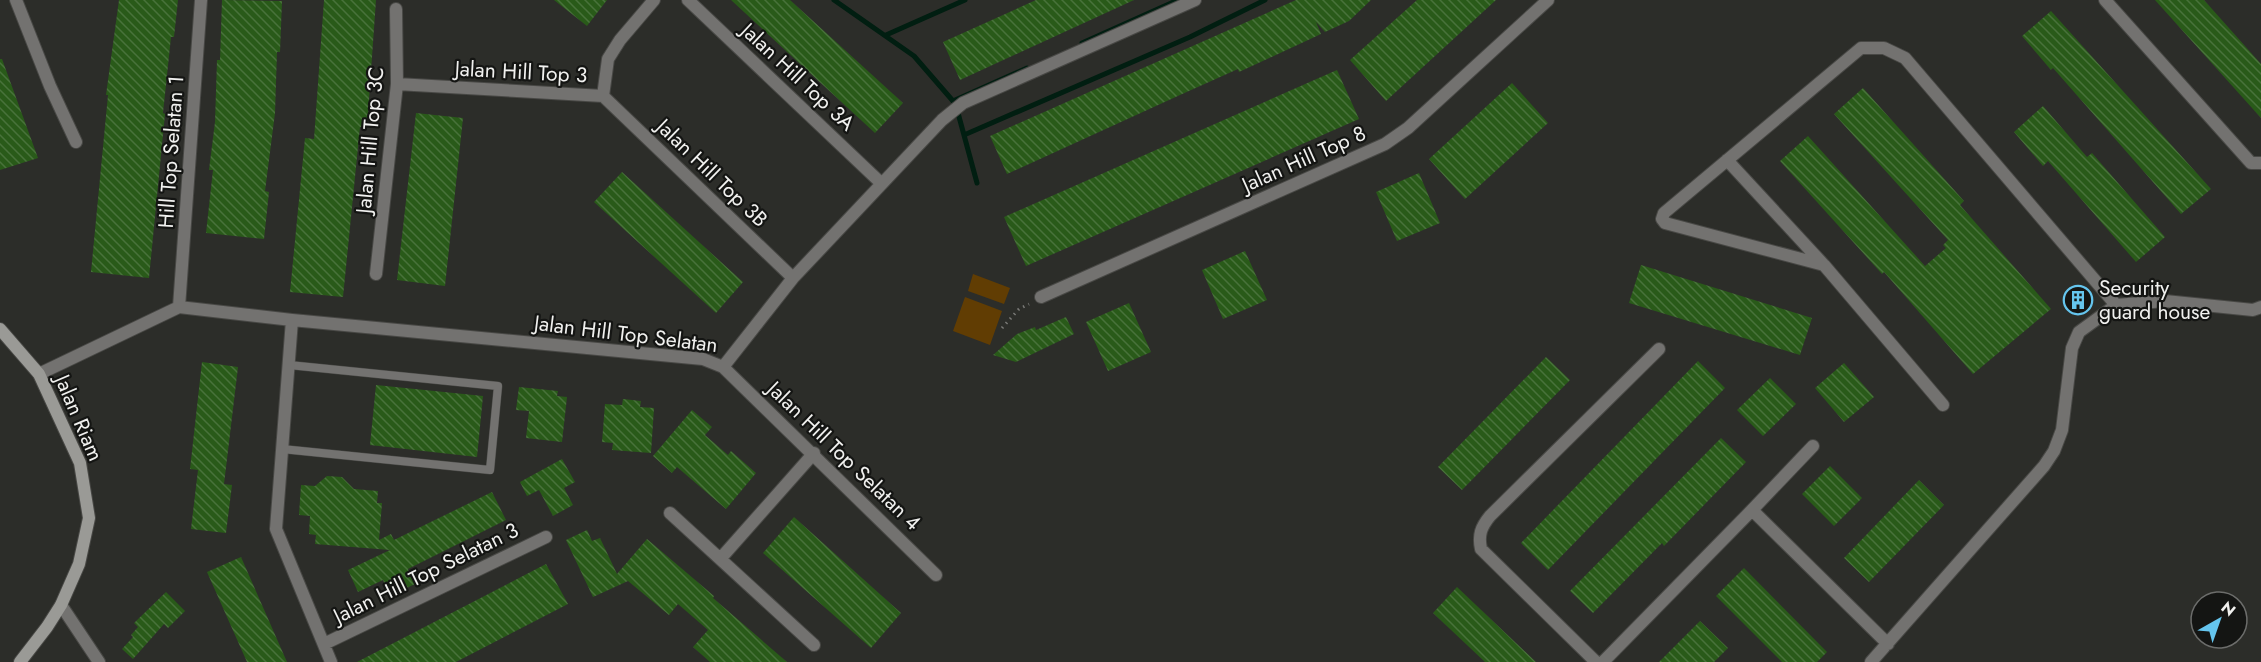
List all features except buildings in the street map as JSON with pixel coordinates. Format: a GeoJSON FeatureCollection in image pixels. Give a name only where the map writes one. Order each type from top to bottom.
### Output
{"type":"FeatureCollection","features":[{"type":"Feature","properties":{"kind":"main road","name":"Jalan Riam"},"geometry":{"type":"LineString","coordinates":[[0,329],[39,374],[80,463],[89,519],[79,564],[61,605],[20,662]]}},
{"type":"Feature","properties":{"kind":"street"},"geometry":{"type":"LineString","coordinates":[[16,0],[50,86],[76,142]]}},
{"type":"Feature","properties":{"kind":"street","name":"Hill Top Selatan 1"},"geometry":{"type":"LineString","coordinates":[[179,307],[201,0]]}},
{"type":"Feature","properties":{"kind":"street","name":"Jalan Hill Top 3"},"geometry":{"type":"LineString","coordinates":[[397,84],[603,96],[608,59],[620,40],[654,0]]}},
{"type":"Feature","properties":{"kind":"street","name":"Jalan Hill Top 3A"},"geometry":{"type":"LineString","coordinates":[[688,0],[881,183]]}},
{"type":"Feature","properties":{"kind":"street","name":"Jalan Hill Top Selatan"},"geometry":{"type":"LineString","coordinates":[[179,307],[703,359],[723,366],[793,278],[942,120],[963,103],[1195,0]]}},
{"type":"Feature","properties":{"kind":"street","name":"Jalan Hill Top 8"},"geometry":{"type":"LineString","coordinates":[[1041,297],[1386,144],[1408,128],[1548,0]]}},
{"type":"Feature","properties":{"kind":"street"},"geometry":{"type":"LineString","coordinates":[[2105,0],[2251,163],[2261,163]]}},
{"type":"Feature","properties":{"kind":"street","name":"Jalan Hill Top 3C"},"geometry":{"type":"LineString","coordinates":[[376,274],[397,84],[396,9]]}},
{"type":"Feature","properties":{"kind":"street"},"geometry":{"type":"LineString","coordinates":[[1824,265],[1665,223],[1662,219],[1664,213],[1861,48],[1884,48],[1905,58],[2116,305]]}},
{"type":"Feature","properties":{"kind":"street","name":"Jalan Hill Top 3B"},"geometry":{"type":"LineString","coordinates":[[603,96],[793,278]]}},
{"type":"Feature","properties":{"kind":"street"},"geometry":{"type":"LineString","coordinates":[[1727,160],[1824,265],[1943,405]]}},
{"type":"Feature","properties":{"kind":"street"},"geometry":{"type":"LineString","coordinates":[[1871,662],[2044,466],[2054,451],[2062,430],[2072,348],[2079,332],[2116,305],[2166,301],[2253,310],[2261,307]]}},
{"type":"Feature","properties":{"kind":"street"},"geometry":{"type":"LineString","coordinates":[[39,374],[179,307]]}},
{"type":"Feature","properties":{"kind":"street"},"geometry":{"type":"LineString","coordinates":[[292,320],[276,529],[331,662]]}},
{"type":"Feature","properties":{"kind":"street"},"geometry":{"type":"LineString","coordinates":[[1596,662],[1481,549],[1479,537],[1482,526],[1490,516],[1659,349]]}},
{"type":"Feature","properties":{"kind":"street","name":"Jalan Hill Top Selatan 4"},"geometry":{"type":"LineString","coordinates":[[723,366],[936,574]]}},
{"type":"Feature","properties":{"kind":"street"},"geometry":{"type":"LineString","coordinates":[[1603,662],[1813,446]]}},
{"type":"Feature","properties":{"kind":"street"},"geometry":{"type":"LineString","coordinates":[[721,558],[814,453]]}},
{"type":"Feature","properties":{"kind":"street"},"geometry":{"type":"LineString","coordinates":[[1752,510],[1888,644]]}},
{"type":"Feature","properties":{"kind":"street"},"geometry":{"type":"LineString","coordinates":[[670,513],[814,645]]}},
{"type":"Feature","properties":{"kind":"street","name":"Jalan Hill Top Selatan 3"},"geometry":{"type":"LineString","coordinates":[[324,644],[546,537]]}},
{"type":"Feature","properties":{"kind":"street"},"geometry":{"type":"LineString","coordinates":[[61,605],[99,662]]}},
{"type":"Feature","properties":{"kind":"lane"},"geometry":{"type":"LineString","coordinates":[[282,449],[490,470],[498,386],[289,365]]}},
{"type":"Feature","properties":{"kind":"path"},"geometry":{"type":"LineString","coordinates":[[1002,328],[1019,309],[1041,297]]}},
{"type":"Feature","properties":{"kind":"shaded area"},"geometry":{"type":"Polygon","coordinates":[[[973,274],[1010,288],[1004,304],[968,291],[973,274]]]}},
{"type":"Feature","properties":{"kind":"shaded area"},"geometry":{"type":"Polygon","coordinates":[[[965,297],[1002,311],[990,345],[953,331],[965,297]]]}},
{"type":"Feature","properties":{"kind":"waterway"},"geometry":{"type":"LineString","coordinates":[[834,0],[914,56],[953,101],[1027,68]]}},
{"type":"Feature","properties":{"kind":"waterway"},"geometry":{"type":"LineString","coordinates":[[886,35],[965,0]]}},
{"type":"Feature","properties":{"kind":"waterway"},"geometry":{"type":"LineString","coordinates":[[1082,43],[1178,0]]}},
{"type":"Feature","properties":{"kind":"waterway"},"geometry":{"type":"LineString","coordinates":[[964,135],[1190,37],[1265,0]]}},
{"type":"Feature","properties":{"kind":"waterway"},"geometry":{"type":"LineString","coordinates":[[958,113],[977,183]]}},
{"type":"Feature","properties":{"kind":"place","name":"Security guard house"},"geometry":{"type":"Point","coordinates":[2078,300]}}]}
